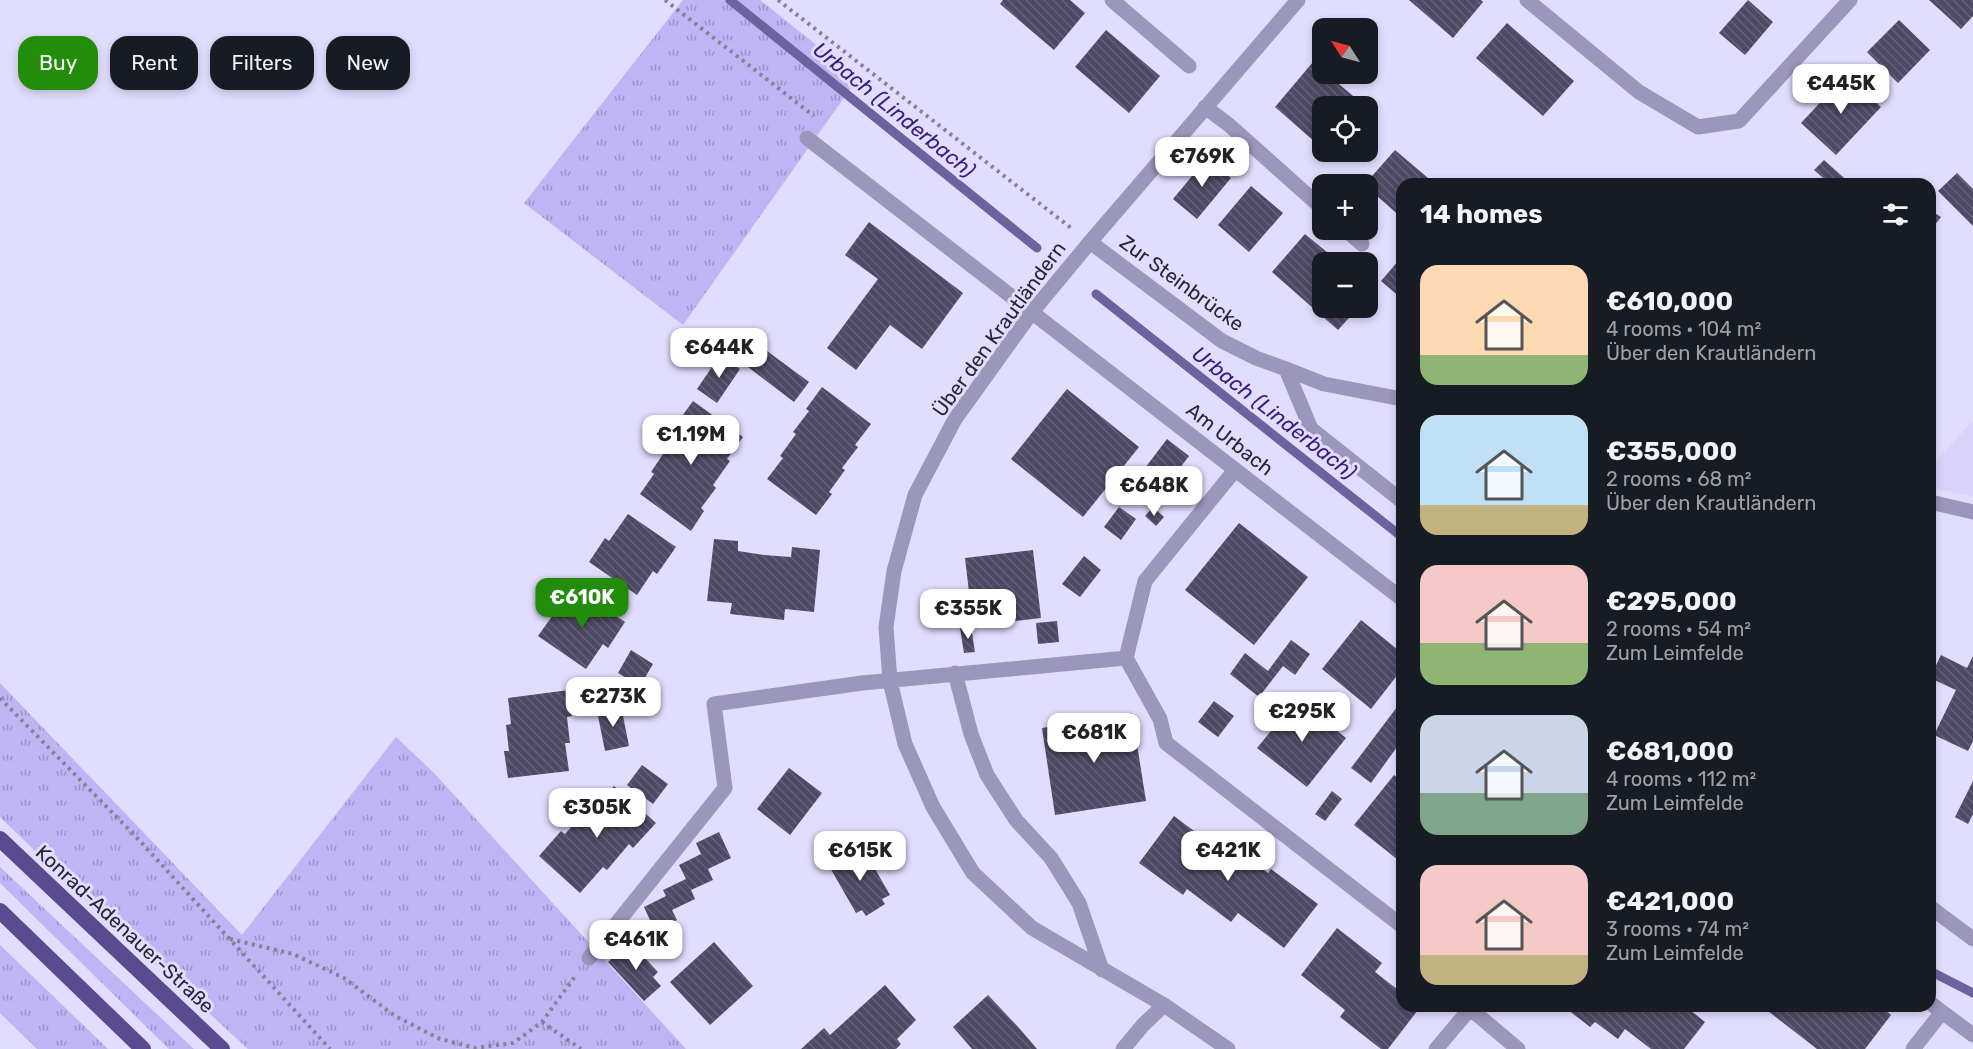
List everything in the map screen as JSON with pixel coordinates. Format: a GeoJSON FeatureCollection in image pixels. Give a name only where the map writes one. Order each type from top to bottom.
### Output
{"type":"FeatureCollection","features":[{"type":"Feature","properties":{"kind":"highway","name":"Konrad-Adenauer-Straße"},"geometry":{"type":"LineString","coordinates":[[0,840],[222,1049]]}},
{"type":"Feature","properties":{"kind":"highway"},"geometry":{"type":"LineString","coordinates":[[0,911],[142,1049]]}},
{"type":"Feature","properties":{"kind":"street"},"geometry":{"type":"LineString","coordinates":[[1112,0],[1189,66]]}},
{"type":"Feature","properties":{"kind":"street","name":"Über den Krautländern"},"geometry":{"type":"LineString","coordinates":[[1228,1049],[1164,1005],[1032,928],[973,873],[928,797],[905,744],[890,681],[886,627],[894,571],[915,495],[955,419],[1032,312],[1298,0]]}},
{"type":"Feature","properties":{"kind":"street"},"geometry":{"type":"LineString","coordinates":[[1527,0],[1639,92],[1698,127],[1739,121],[1850,0]]}},
{"type":"Feature","properties":{"kind":"street"},"geometry":{"type":"LineString","coordinates":[[1205,107],[1229,124],[1312,199]]}},
{"type":"Feature","properties":{"kind":"street","name":"Am Urbach"},"geometry":{"type":"LineString","coordinates":[[807,138],[1396,594]]}},
{"type":"Feature","properties":{"kind":"street"},"geometry":{"type":"LineString","coordinates":[[1357,240],[1362,244]]}},
{"type":"Feature","properties":{"kind":"street","name":"Zur Steinbrücke"},"geometry":{"type":"LineString","coordinates":[[1090,242],[1222,341],[1256,358],[1324,384],[1396,398]]}},
{"type":"Feature","properties":{"kind":"street"},"geometry":{"type":"LineString","coordinates":[[1286,369],[1311,429],[1396,496]]}},
{"type":"Feature","properties":{"kind":"street"},"geometry":{"type":"LineString","coordinates":[[1235,470],[1145,581],[1126,658],[1160,719],[1166,743],[1396,922]]}},
{"type":"Feature","properties":{"kind":"street"},"geometry":{"type":"LineString","coordinates":[[1936,503],[1973,512]]}},
{"type":"Feature","properties":{"kind":"street"},"geometry":{"type":"LineString","coordinates":[[589,958],[725,788],[714,704],[862,683],[1126,658]]}},
{"type":"Feature","properties":{"kind":"street"},"geometry":{"type":"LineString","coordinates":[[955,673],[970,734],[987,775],[1016,820],[1051,858],[1079,903],[1102,970]]}},
{"type":"Feature","properties":{"kind":"street"},"geometry":{"type":"LineString","coordinates":[[1936,911],[1973,939]]}},
{"type":"Feature","properties":{"kind":"street"},"geometry":{"type":"LineString","coordinates":[[1123,1049],[1164,1005]]}},
{"type":"Feature","properties":{"kind":"street"},"geometry":{"type":"LineString","coordinates":[[1936,1007],[1973,1035]]}},
{"type":"Feature","properties":{"kind":"street"},"geometry":{"type":"LineString","coordinates":[[1436,1049],[1465,1012]]}},
{"type":"Feature","properties":{"kind":"street"},"geometry":{"type":"LineString","coordinates":[[1473,1012],[1518,1049]]}},
{"type":"Feature","properties":{"kind":"street"},"geometry":{"type":"LineString","coordinates":[[1913,1049],[1933,1012]]}},
{"type":"Feature","properties":{"kind":"path"},"geometry":{"type":"LineString","coordinates":[[665,0],[818,119],[830,155]]}},
{"type":"Feature","properties":{"kind":"path"},"geometry":{"type":"LineString","coordinates":[[778,0],[1090,242]]}},
{"type":"Feature","properties":{"kind":"path"},"geometry":{"type":"LineString","coordinates":[[0,698],[140,841],[330,1049]]}},
{"type":"Feature","properties":{"kind":"path"},"geometry":{"type":"LineString","coordinates":[[229,939],[293,954],[344,978],[395,1016],[440,1039],[475,1048],[513,1043],[542,1022],[589,958]]}},
{"type":"Feature","properties":{"kind":"path"},"geometry":{"type":"LineString","coordinates":[[542,1022],[581,1049]]}},
{"type":"Feature","properties":{"kind":"shaded area"},"geometry":{"type":"Polygon","coordinates":[[[1973,421],[1973,496],[1936,489],[1936,461],[1973,421]]]}},
{"type":"Feature","properties":{"kind":"green space"},"geometry":{"type":"Polygon","coordinates":[[[683,0],[760,0],[858,78],[683,325],[524,203],[683,0]]]}},
{"type":"Feature","properties":{"kind":"green space"},"geometry":{"type":"Polygon","coordinates":[[[0,683],[242,935],[396,737],[434,773],[686,1049],[248,1049],[91,905],[0,817],[0,683]]]}},
{"type":"Feature","properties":{"kind":"green space"},"geometry":{"type":"Polygon","coordinates":[[[0,867],[194,1049],[169,1049],[0,883],[0,867]]]}},
{"type":"Feature","properties":{"kind":"green space"},"geometry":{"type":"Polygon","coordinates":[[[0,945],[108,1049],[37,1049],[0,1013],[0,945]]]}},
{"type":"Feature","properties":{"kind":"building"},"geometry":{"type":"Polygon","coordinates":[[[1003,0],[1070,0],[1085,13],[1054,50],[1000,4],[1003,0]]]}},
{"type":"Feature","properties":{"kind":"building"},"geometry":{"type":"Polygon","coordinates":[[[1409,0],[1481,0],[1483,2],[1453,38],[1409,0]]]}},
{"type":"Feature","properties":{"kind":"building"},"geometry":{"type":"Polygon","coordinates":[[[1748,0],[1773,22],[1745,55],[1719,33],[1748,0]]]}},
{"type":"Feature","properties":{"kind":"building"},"geometry":{"type":"Polygon","coordinates":[[[1929,0],[1973,0],[1973,16],[1961,29],[1929,0]]]}},
{"type":"Feature","properties":{"kind":"building"},"geometry":{"type":"Polygon","coordinates":[[[1899,20],[1930,50],[1898,83],[1867,52],[1899,20]]]}},
{"type":"Feature","properties":{"kind":"building"},"geometry":{"type":"Polygon","coordinates":[[[1507,23],[1574,81],[1543,116],[1476,58],[1507,23]]]}},
{"type":"Feature","properties":{"kind":"building"},"geometry":{"type":"Polygon","coordinates":[[[1106,30],[1160,76],[1129,113],[1075,67],[1106,30]]]}},
{"type":"Feature","properties":{"kind":"building"},"geometry":{"type":"Polygon","coordinates":[[[1312,63],[1312,84],[1339,84],[1353,96],[1312,96],[1312,139],[1275,107],[1312,63]]]}},
{"type":"Feature","properties":{"kind":"building"},"geometry":{"type":"Polygon","coordinates":[[[1847,74],[1881,107],[1836,155],[1801,123],[1847,74]]]}},
{"type":"Feature","properties":{"kind":"building"},"geometry":{"type":"Polygon","coordinates":[[[1395,150],[1428,178],[1396,178],[1396,213],[1378,197],[1378,174],[1374,174],[1395,150]]]}},
{"type":"Feature","properties":{"kind":"building"},"geometry":{"type":"Polygon","coordinates":[[[1207,158],[1231,178],[1197,219],[1173,199],[1207,158]]]}},
{"type":"Feature","properties":{"kind":"building"},"geometry":{"type":"Polygon","coordinates":[[[1824,160],[1844,178],[1823,178],[1814,170],[1824,160]]]}},
{"type":"Feature","properties":{"kind":"building"},"geometry":{"type":"Polygon","coordinates":[[[1957,173],[1973,189],[1973,226],[1938,191],[1957,173]]]}},
{"type":"Feature","properties":{"kind":"building"},"geometry":{"type":"Polygon","coordinates":[[[1251,186],[1283,213],[1249,252],[1218,225],[1251,186]]]}},
{"type":"Feature","properties":{"kind":"building"},"geometry":{"type":"Polygon","coordinates":[[[1936,214],[1941,217],[1936,223],[1936,214]]]}},
{"type":"Feature","properties":{"kind":"building"},"geometry":{"type":"Polygon","coordinates":[[[869,222],[963,293],[922,349],[890,325],[856,370],[827,348],[878,279],[845,255],[869,222]]]}},
{"type":"Feature","properties":{"kind":"building"},"geometry":{"type":"Polygon","coordinates":[[[1305,234],[1327,252],[1312,252],[1312,307],[1272,272],[1305,234]]]}},
{"type":"Feature","properties":{"kind":"building"},"geometry":{"type":"Polygon","coordinates":[[[1396,264],[1396,294],[1381,281],[1396,264]]]}},
{"type":"Feature","properties":{"kind":"building"},"geometry":{"type":"Polygon","coordinates":[[[1324,318],[1349,318],[1338,330],[1324,318]]]}},
{"type":"Feature","properties":{"kind":"building"},"geometry":{"type":"Polygon","coordinates":[[[763,348],[809,382],[794,402],[748,367],[763,348]]]}},
{"type":"Feature","properties":{"kind":"building"},"geometry":{"type":"Polygon","coordinates":[[[720,355],[740,369],[717,403],[697,389],[720,355]]]}},
{"type":"Feature","properties":{"kind":"building"},"geometry":{"type":"Polygon","coordinates":[[[822,387],[871,424],[855,445],[858,447],[842,468],[845,470],[829,492],[832,494],[816,515],[767,479],[783,458],[780,456],[796,434],[793,432],[809,411],[806,409],[822,387]]]}},
{"type":"Feature","properties":{"kind":"building"},"geometry":{"type":"Polygon","coordinates":[[[1067,389],[1139,447],[1083,517],[1011,459],[1067,389]]]}},
{"type":"Feature","properties":{"kind":"building"},"geometry":{"type":"Polygon","coordinates":[[[693,401],[743,437],[727,459],[730,461],[713,485],[716,488],[701,508],[704,511],[691,531],[640,494],[654,474],[651,472],[665,451],[663,449],[680,425],[677,423],[693,401]]]}},
{"type":"Feature","properties":{"kind":"building"},"geometry":{"type":"Polygon","coordinates":[[[1167,439],[1189,456],[1164,489],[1142,472],[1167,439]]]}},
{"type":"Feature","properties":{"kind":"building"},"geometry":{"type":"Polygon","coordinates":[[[1119,507],[1136,519],[1121,540],[1104,527],[1119,507]]]}},
{"type":"Feature","properties":{"kind":"building"},"geometry":{"type":"Polygon","coordinates":[[[1153,507],[1164,517],[1156,526],[1145,516],[1153,507]]]}},
{"type":"Feature","properties":{"kind":"building"},"geometry":{"type":"Polygon","coordinates":[[[628,514],[676,547],[657,574],[653,571],[637,595],[589,562],[605,538],[609,541],[628,514]]]}},
{"type":"Feature","properties":{"kind":"building"},"geometry":{"type":"Polygon","coordinates":[[[1239,523],[1308,577],[1254,645],[1185,590],[1239,523]]]}},
{"type":"Feature","properties":{"kind":"building"},"geometry":{"type":"Polygon","coordinates":[[[714,539],[738,541],[738,551],[764,555],[791,557],[792,547],[820,550],[814,612],[785,609],[784,620],[730,614],[732,603],[707,601],[714,539]]]}},
{"type":"Feature","properties":{"kind":"building"},"geometry":{"type":"Polygon","coordinates":[[[1033,550],[1041,618],[973,626],[965,558],[1033,550]]]}},
{"type":"Feature","properties":{"kind":"building"},"geometry":{"type":"Polygon","coordinates":[[[1084,556],[1101,570],[1080,597],[1062,584],[1084,556]]]}},
{"type":"Feature","properties":{"kind":"building"},"geometry":{"type":"Polygon","coordinates":[[[576,589],[625,622],[608,648],[603,644],[586,669],[538,636],[555,612],[559,615],[576,589]]]}},
{"type":"Feature","properties":{"kind":"building"},"geometry":{"type":"Polygon","coordinates":[[[1361,620],[1396,648],[1396,677],[1371,709],[1322,669],[1361,620]]]}},
{"type":"Feature","properties":{"kind":"building"},"geometry":{"type":"Polygon","coordinates":[[[1057,621],[1059,642],[1038,644],[1036,623],[1057,621]]]}},
{"type":"Feature","properties":{"kind":"building"},"geometry":{"type":"Polygon","coordinates":[[[971,627],[975,652],[964,653],[960,628],[971,627]]]}},
{"type":"Feature","properties":{"kind":"building"},"geometry":{"type":"Polygon","coordinates":[[[1291,640],[1310,654],[1295,675],[1283,666],[1259,697],[1230,674],[1245,653],[1268,671],[1291,640]]]}},
{"type":"Feature","properties":{"kind":"building"},"geometry":{"type":"Polygon","coordinates":[[[631,650],[653,664],[640,686],[618,673],[631,650]]]}},
{"type":"Feature","properties":{"kind":"building"},"geometry":{"type":"Polygon","coordinates":[[[1941,655],[1967,668],[1973,656],[1973,741],[1968,751],[1936,736],[1936,731],[1956,690],[1936,681],[1936,665],[1941,655]]]}},
{"type":"Feature","properties":{"kind":"building"},"geometry":{"type":"Polygon","coordinates":[[[569,690],[572,716],[567,717],[570,743],[565,743],[569,771],[508,778],[504,751],[509,751],[506,725],[511,724],[508,698],[569,690]]]}},
{"type":"Feature","properties":{"kind":"building"},"geometry":{"type":"Polygon","coordinates":[[[1297,699],[1346,738],[1307,787],[1257,748],[1297,699]]]}},
{"type":"Feature","properties":{"kind":"building"},"geometry":{"type":"Polygon","coordinates":[[[1214,701],[1234,716],[1218,737],[1198,722],[1214,701]]]}},
{"type":"Feature","properties":{"kind":"building"},"geometry":{"type":"Polygon","coordinates":[[[621,706],[629,746],[605,751],[597,711],[621,706]]]}},
{"type":"Feature","properties":{"kind":"building"},"geometry":{"type":"Polygon","coordinates":[[[1396,708],[1396,748],[1371,783],[1351,768],[1396,708]]]}},
{"type":"Feature","properties":{"kind":"building"},"geometry":{"type":"Polygon","coordinates":[[[1132,713],[1146,801],[1055,815],[1042,728],[1132,713]]]}},
{"type":"Feature","properties":{"kind":"building"},"geometry":{"type":"Polygon","coordinates":[[[642,765],[668,784],[653,804],[627,785],[642,765]]]}},
{"type":"Feature","properties":{"kind":"building"},"geometry":{"type":"Polygon","coordinates":[[[789,768],[822,793],[790,835],[757,809],[789,768]]]}},
{"type":"Feature","properties":{"kind":"building"},"geometry":{"type":"Polygon","coordinates":[[[1394,775],[1396,776],[1396,858],[1354,825],[1394,775]]]}},
{"type":"Feature","properties":{"kind":"building"},"geometry":{"type":"Polygon","coordinates":[[[1973,781],[1973,814],[1968,824],[1955,817],[1973,781]]]}},
{"type":"Feature","properties":{"kind":"building"},"geometry":{"type":"Polygon","coordinates":[[[614,786],[656,823],[633,848],[629,844],[607,870],[603,867],[580,893],[539,856],[561,831],[565,834],[588,808],[592,811],[614,786]]]}},
{"type":"Feature","properties":{"kind":"building"},"geometry":{"type":"Polygon","coordinates":[[[1332,791],[1342,799],[1325,821],[1315,814],[1332,791]]]}},
{"type":"Feature","properties":{"kind":"building"},"geometry":{"type":"Polygon","coordinates":[[[1174,816],[1218,849],[1224,840],[1268,873],[1271,869],[1318,904],[1284,948],[1238,913],[1231,922],[1187,889],[1183,895],[1139,863],[1174,816]]]}},
{"type":"Feature","properties":{"kind":"building"},"geometry":{"type":"Polygon","coordinates":[[[719,832],[731,858],[708,869],[713,880],[691,890],[695,899],[672,910],[677,920],[655,931],[644,907],[666,896],[663,890],[686,879],[679,865],[701,854],[696,843],[719,832]]]}},
{"type":"Feature","properties":{"kind":"building"},"geometry":{"type":"Polygon","coordinates":[[[863,848],[890,895],[882,899],[885,904],[866,916],[862,910],[856,913],[829,866],[842,859],[840,855],[850,849],[852,854],[863,848]]]}},
{"type":"Feature","properties":{"kind":"building"},"geometry":{"type":"Polygon","coordinates":[[[1337,928],[1382,963],[1375,972],[1396,988],[1396,1012],[1416,1012],[1388,1049],[1381,1049],[1340,1017],[1345,1010],[1301,975],[1337,928]]]}},
{"type":"Feature","properties":{"kind":"building"},"geometry":{"type":"Polygon","coordinates":[[[630,942],[658,972],[653,977],[661,986],[644,1001],[608,962],[630,942]]]}},
{"type":"Feature","properties":{"kind":"building"},"geometry":{"type":"Polygon","coordinates":[[[714,942],[753,986],[710,1025],[670,982],[714,942]]]}},
{"type":"Feature","properties":{"kind":"building"},"geometry":{"type":"Polygon","coordinates":[[[885,985],[916,1020],[897,1039],[901,1044],[896,1049],[801,1049],[824,1028],[830,1035],[885,985]]]}},
{"type":"Feature","properties":{"kind":"building"},"geometry":{"type":"Polygon","coordinates":[[[988,995],[1037,1049],[972,1049],[953,1027],[988,995]]]}},
{"type":"Feature","properties":{"kind":"building"},"geometry":{"type":"Polygon","coordinates":[[[1571,1012],[1692,1012],[1705,1022],[1684,1049],[1651,1049],[1625,1029],[1618,1039],[1595,1022],[1590,1027],[1571,1012]]]}},
{"type":"Feature","properties":{"kind":"building"},"geometry":{"type":"Polygon","coordinates":[[[1769,1012],[1887,1012],[1891,1015],[1865,1049],[1817,1049],[1769,1012]]]}},
{"type":"Feature","properties":{"kind":"waterway","name":"Urbach (Linderbach)"},"geometry":{"type":"LineString","coordinates":[[730,0],[1037,248]]}},
{"type":"Feature","properties":{"kind":"waterway","name":"Urbach (Linderbach)"},"geometry":{"type":"LineString","coordinates":[[1096,294],[1396,532]]}},
{"type":"Feature","properties":{"kind":"waterway","name":"Urbach (Linderbach)"},"geometry":{"type":"LineString","coordinates":[[1936,974],[1973,993]]}}]}
